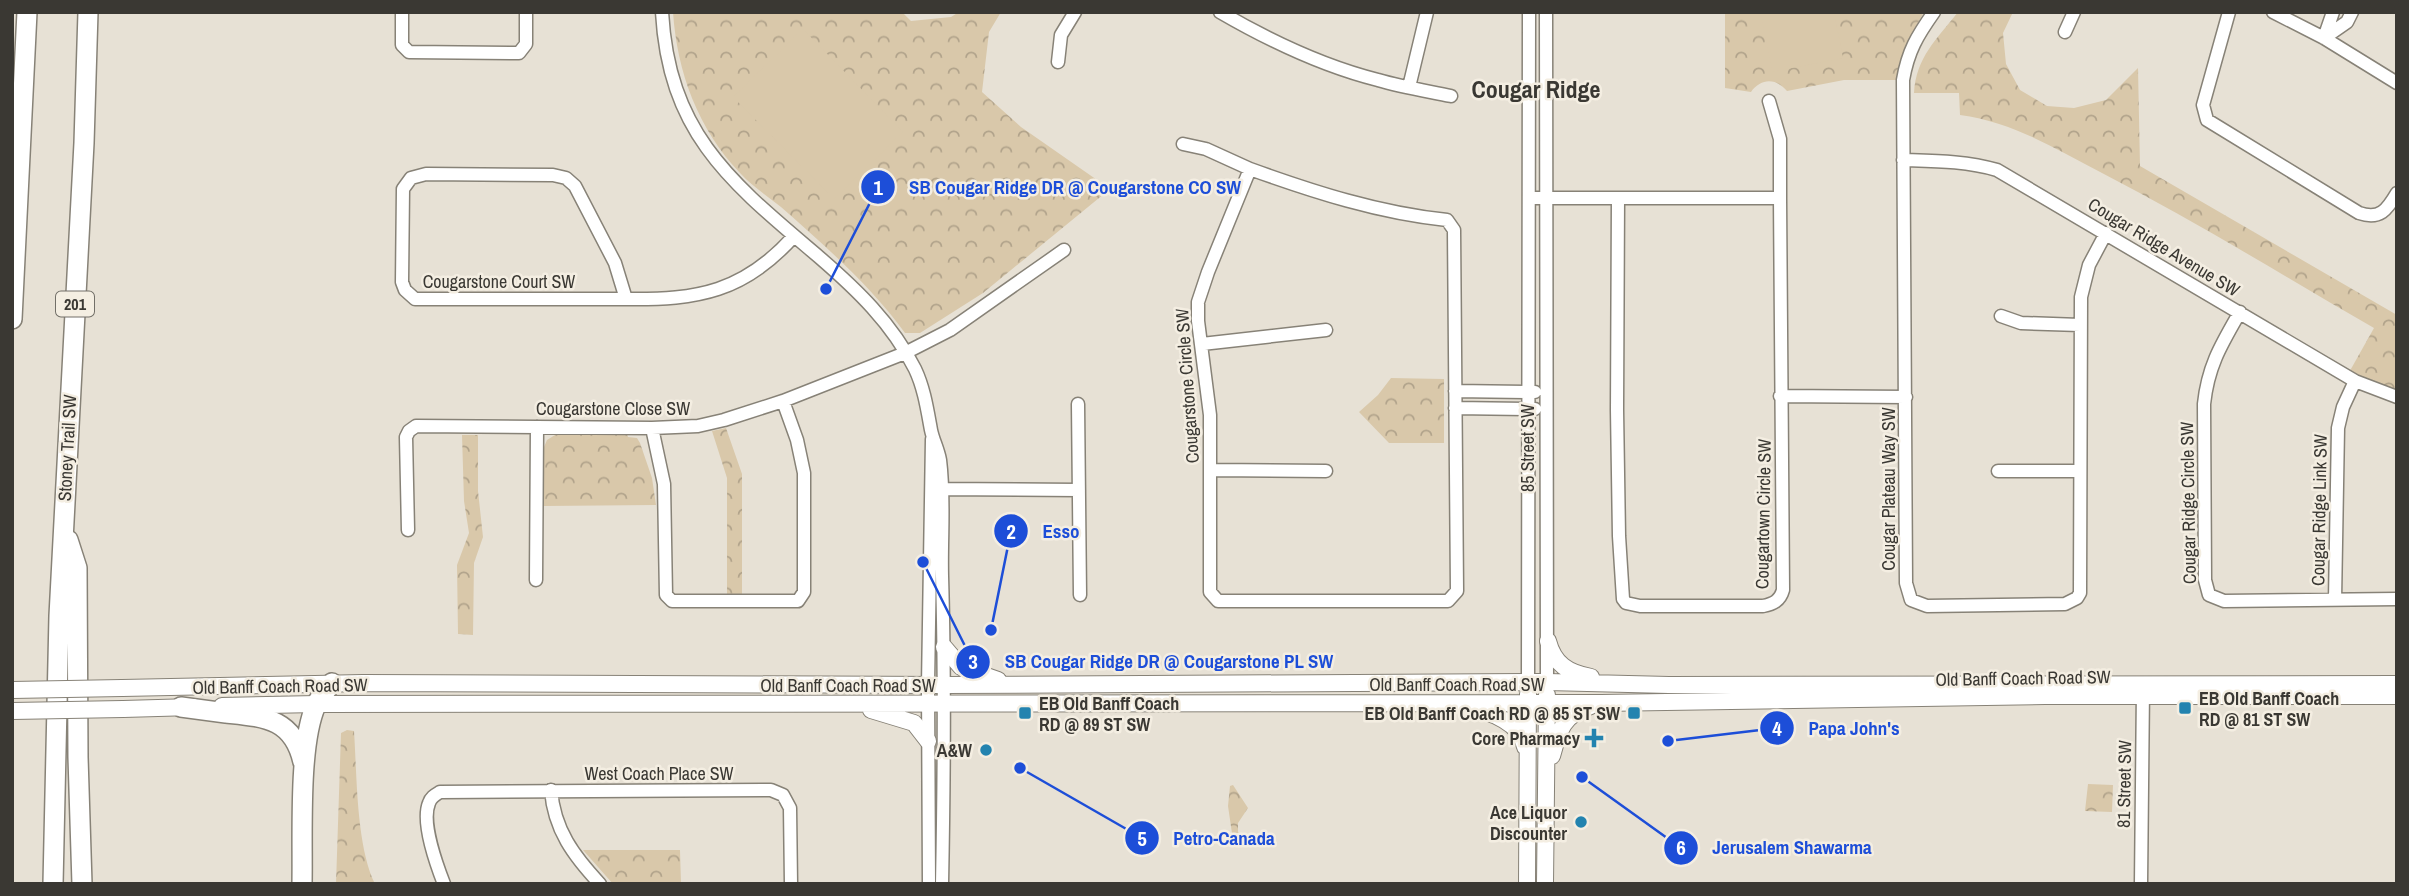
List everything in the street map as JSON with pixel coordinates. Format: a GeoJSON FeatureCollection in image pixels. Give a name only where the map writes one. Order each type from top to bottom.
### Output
{"type":"FeatureCollection","features":[{"type":"Feature","properties":{"kind":"highway"},"geometry":{"type":"LineString","coordinates":[[12,319],[27,12]]}},
{"type":"Feature","properties":{"kind":"highway","name":"Stoney Trail SW"},"geometry":{"type":"LineString","coordinates":[[53,884],[63,524],[84,143],[88,12]]}},
{"type":"Feature","properties":{"kind":"highway"},"geometry":{"type":"LineString","coordinates":[[63,524],[77,568],[82,884]]}},
{"type":"Feature","properties":{"kind":"highway"},"geometry":{"type":"LineString","coordinates":[[302,884],[305,773],[311,719],[317,704],[332,683]]}},
{"type":"Feature","properties":{"kind":"highway"},"geometry":{"type":"LineString","coordinates":[[181,707],[252,715],[275,722],[294,738],[305,773]]}},
{"type":"Feature","properties":{"kind":"main road"},"geometry":{"type":"LineString","coordinates":[[1548,641],[1552,656],[1565,669],[1583,676],[1639,684]]}},
{"type":"Feature","properties":{"kind":"main road"},"geometry":{"type":"LineString","coordinates":[[944,647],[961,667],[1014,685]]}},
{"type":"Feature","properties":{"kind":"main road","name":"85 Street SW"},"geometry":{"type":"LineString","coordinates":[[1527,884],[1528,682]]}},
{"type":"Feature","properties":{"kind":"main road","name":"Old Banff Coach Road SW"},"geometry":{"type":"LineString","coordinates":[[12,690],[332,683],[1014,685],[1547,682],[2397,696]]}},
{"type":"Feature","properties":{"kind":"main road","name":"85 Street SW"},"geometry":{"type":"LineString","coordinates":[[1545,884],[1547,682]]}},
{"type":"Feature","properties":{"kind":"main road","name":"Old Banff Coach Road SW"},"geometry":{"type":"LineString","coordinates":[[12,711],[317,704],[1601,703],[2397,684]]}},
{"type":"Feature","properties":{"kind":"main road"},"geometry":{"type":"LineString","coordinates":[[1436,702],[1475,709],[1504,720],[1520,734],[1527,756]]}},
{"type":"Feature","properties":{"kind":"main road"},"geometry":{"type":"LineString","coordinates":[[1546,779],[1556,742],[1566,720],[1576,711],[1601,703]]}},
{"type":"Feature","properties":{"kind":"main road"},"geometry":{"type":"LineString","coordinates":[[841,704],[908,721],[929,741]]}},
{"type":"Feature","properties":{"kind":"street"},"geometry":{"type":"LineString","coordinates":[[402,12],[402,45],[409,52],[519,52],[526,44],[526,12]]}},
{"type":"Feature","properties":{"kind":"street"},"geometry":{"type":"LineString","coordinates":[[662,12],[664,41],[674,85],[703,144],[738,186],[875,308],[923,386],[932,435],[938,449],[935,562],[936,704],[943,809],[942,884]]}},
{"type":"Feature","properties":{"kind":"street"},"geometry":{"type":"LineString","coordinates":[[1058,62],[1061,35],[1075,12]]}},
{"type":"Feature","properties":{"kind":"street"},"geometry":{"type":"LineString","coordinates":[[1220,12],[1308,56],[1367,77],[1451,96]]}},
{"type":"Feature","properties":{"kind":"street"},"geometry":{"type":"LineString","coordinates":[[1409,87],[1427,12]]}},
{"type":"Feature","properties":{"kind":"street","name":"85 Street SW"},"geometry":{"type":"LineString","coordinates":[[1528,682],[1529,12]]}},
{"type":"Feature","properties":{"kind":"street","name":"85 Street SW"},"geometry":{"type":"LineString","coordinates":[[1546,12],[1547,682]]}},
{"type":"Feature","properties":{"kind":"street","name":"Cougar Plateau Way SW"},"geometry":{"type":"LineString","coordinates":[[1934,12],[1917,36],[1907,57],[1903,80],[1906,583],[1911,600],[1919,604],[2065,604],[2077,598],[2081,586],[2080,325],[2084,279],[2106,233]]}},
{"type":"Feature","properties":{"kind":"street"},"geometry":{"type":"LineString","coordinates":[[2065,32],[2074,12]]}},
{"type":"Feature","properties":{"kind":"street"},"geometry":{"type":"LineString","coordinates":[[2229,12],[2203,105],[2207,120],[2360,213],[2376,216],[2383,213],[2397,193]]}},
{"type":"Feature","properties":{"kind":"street"},"geometry":{"type":"LineString","coordinates":[[2273,12],[2324,38],[2397,83]]}},
{"type":"Feature","properties":{"kind":"street"},"geometry":{"type":"LineString","coordinates":[[2324,38],[2333,12]]}},
{"type":"Feature","properties":{"kind":"street"},"geometry":{"type":"LineString","coordinates":[[2324,38],[2347,22],[2352,12]]}},
{"type":"Feature","properties":{"kind":"street","name":"Cougartown Circle SW"},"geometry":{"type":"LineString","coordinates":[[1618,198],[1619,536],[1623,599],[1626,603],[1640,606],[1772,604],[1781,595],[1780,138],[1769,101]]}},
{"type":"Feature","properties":{"kind":"street"},"geometry":{"type":"LineString","coordinates":[[1184,144],[1206,149],[1250,169]]}},
{"type":"Feature","properties":{"kind":"street","name":"Cougar Ridge Avenue SW"},"geometry":{"type":"LineString","coordinates":[[1903,160],[1975,163],[1997,170],[2355,381],[2397,397]]}},
{"type":"Feature","properties":{"kind":"street","name":"Cougarstone Circle SW"},"geometry":{"type":"LineString","coordinates":[[1250,169],[1334,197],[1418,217],[1447,220],[1454,230],[1457,591],[1448,601],[1218,601],[1210,592],[1209,400],[1198,321],[1198,302],[1250,169]]}},
{"type":"Feature","properties":{"kind":"street","name":"Cougarstone Court SW"},"geometry":{"type":"LineString","coordinates":[[626,299],[606,244],[575,186],[566,178],[553,175],[425,174],[411,178],[403,189],[402,282],[405,290],[415,299],[626,299],[685,298],[723,287],[761,268],[794,236]]}},
{"type":"Feature","properties":{"kind":"street"},"geometry":{"type":"LineString","coordinates":[[1530,198],[1780,198]]}},
{"type":"Feature","properties":{"kind":"street","name":"Cougarstone Close SW"},"geometry":{"type":"LineString","coordinates":[[408,530],[407,437],[412,428],[652,428],[711,423],[783,401],[905,353],[950,330],[1064,250]]}},
{"type":"Feature","properties":{"kind":"street","name":"Cougar Ridge Circle SW"},"geometry":{"type":"LineString","coordinates":[[2240,312],[2216,354],[2206,382],[2205,587],[2209,595],[2224,601],[2397,599]]}},
{"type":"Feature","properties":{"kind":"street"},"geometry":{"type":"LineString","coordinates":[[2001,316],[2021,323],[2080,325]]}},
{"type":"Feature","properties":{"kind":"street"},"geometry":{"type":"LineString","coordinates":[[1202,344],[1326,330]]}},
{"type":"Feature","properties":{"kind":"street","name":"Cougar Ridge Link SW"},"geometry":{"type":"LineString","coordinates":[[2335,600],[2338,428],[2343,407],[2355,381]]}},
{"type":"Feature","properties":{"kind":"street"},"geometry":{"type":"LineString","coordinates":[[1455,391],[1546,393]]}},
{"type":"Feature","properties":{"kind":"street"},"geometry":{"type":"LineString","coordinates":[[1780,396],[1906,397]]}},
{"type":"Feature","properties":{"kind":"street"},"geometry":{"type":"LineString","coordinates":[[652,428],[664,484],[666,594],[672,601],[798,601],[804,592],[804,473],[797,440],[783,401]]}},
{"type":"Feature","properties":{"kind":"street"},"geometry":{"type":"LineString","coordinates":[[1079,404],[1080,595]]}},
{"type":"Feature","properties":{"kind":"street"},"geometry":{"type":"LineString","coordinates":[[1455,408],[1545,409]]}},
{"type":"Feature","properties":{"kind":"street"},"geometry":{"type":"LineString","coordinates":[[536,580],[537,427]]}},
{"type":"Feature","properties":{"kind":"street"},"geometry":{"type":"LineString","coordinates":[[1211,470],[1326,471]]}},
{"type":"Feature","properties":{"kind":"street"},"geometry":{"type":"LineString","coordinates":[[1998,471],[2080,471]]}},
{"type":"Feature","properties":{"kind":"street"},"geometry":{"type":"LineString","coordinates":[[936,489],[1079,490]]}},
{"type":"Feature","properties":{"kind":"street"},"geometry":{"type":"LineString","coordinates":[[935,562],[944,647],[936,685]]}},
{"type":"Feature","properties":{"kind":"street","name":"81 Street SW"},"geometry":{"type":"LineString","coordinates":[[2141,884],[2143,690]]}},
{"type":"Feature","properties":{"kind":"street"},"geometry":{"type":"LineString","coordinates":[[929,884],[929,741],[936,704]]}},
{"type":"Feature","properties":{"kind":"street"},"geometry":{"type":"LineString","coordinates":[[444,884],[431,845],[427,807],[431,798],[447,790],[551,790],[555,816],[568,845],[580,863],[600,884]]}},
{"type":"Feature","properties":{"kind":"street","name":"West Coach Place SW"},"geometry":{"type":"LineString","coordinates":[[551,790],[778,792],[786,799],[790,808],[791,884]]}},
{"type":"Feature","properties":{"kind":"street"},"geometry":{"type":"LineString","coordinates":[[929,808],[943,809]]}},
{"type":"Feature","properties":{"kind":"green space"},"geometry":{"type":"Polygon","coordinates":[[[673,12],[902,12],[911,21],[951,17],[959,12],[1001,12],[989,32],[982,92],[1021,127],[1110,189],[983,293],[920,333],[905,333],[846,267],[740,173],[725,156],[701,119],[692,98],[679,56],[673,12]]]}},
{"type":"Feature","properties":{"kind":"green space"},"geometry":{"type":"Polygon","coordinates":[[[1725,12],[1924,12],[1906,44],[1897,80],[1844,80],[1787,91],[1769,81],[1759,84],[1751,92],[1725,88],[1725,12]]]}},
{"type":"Feature","properties":{"kind":"green space"},"geometry":{"type":"Polygon","coordinates":[[[1760,12],[1834,12],[1843,58],[1772,72],[1760,12]]]}},
{"type":"Feature","properties":{"kind":"green space"},"geometry":{"type":"Polygon","coordinates":[[[1958,12],[2013,12],[2003,33],[2006,64],[2020,90],[2047,106],[2074,108],[2106,100],[2138,68],[2140,166],[2397,315],[2397,400],[2347,376],[2374,328],[2171,210],[2051,146],[2016,130],[1960,115],[1959,93],[1914,93],[1923,59],[1958,12]]]}},
{"type":"Feature","properties":{"kind":"green space"},"geometry":{"type":"Polygon","coordinates":[[[803,29],[903,132],[834,199],[733,97],[803,29]]]}},
{"type":"Feature","properties":{"kind":"green space"},"geometry":{"type":"Polygon","coordinates":[[[1391,378],[1444,379],[1444,443],[1389,443],[1359,412],[1378,395],[1391,378]]]}},
{"type":"Feature","properties":{"kind":"green space"},"geometry":{"type":"Polygon","coordinates":[[[726,428],[742,474],[742,595],[727,595],[727,478],[712,431],[726,428]]]}},
{"type":"Feature","properties":{"kind":"green space"},"geometry":{"type":"Polygon","coordinates":[[[627,433],[628,437],[637,438],[640,443],[652,478],[656,505],[544,506],[544,447],[547,440],[555,435],[627,433]]]}},
{"type":"Feature","properties":{"kind":"green space"},"geometry":{"type":"Polygon","coordinates":[[[462,435],[478,435],[478,491],[483,537],[474,563],[473,635],[458,634],[457,565],[469,533],[464,501],[462,435]]]}},
{"type":"Feature","properties":{"kind":"green space"},"geometry":{"type":"Polygon","coordinates":[[[354,731],[361,830],[364,850],[375,884],[336,884],[341,733],[354,731]]]}},
{"type":"Feature","properties":{"kind":"green space"},"geometry":{"type":"Polygon","coordinates":[[[2088,784],[2113,785],[2112,812],[2085,811],[2088,784]]]}},
{"type":"Feature","properties":{"kind":"green space"},"geometry":{"type":"Polygon","coordinates":[[[1233,785],[1248,808],[1238,823],[1238,832],[1242,834],[1234,847],[1228,806],[1230,786],[1233,785]]]}},
{"type":"Feature","properties":{"kind":"green space"},"geometry":{"type":"Polygon","coordinates":[[[583,850],[680,850],[681,884],[613,884],[583,850]]]}},
{"type":"Feature","properties":{"kind":"place","name":"SB Cougar Ridge DR @ Cougarstone CO SW"},"geometry":{"type":"Point","coordinates":[826,289]}},
{"type":"Feature","properties":{"kind":"place","name":"SB Cougar Ridge DR @ Cougarstone PL SW"},"geometry":{"type":"Point","coordinates":[923,562]}},
{"type":"Feature","properties":{"kind":"place","name":"Esso"},"geometry":{"type":"Point","coordinates":[991,630]}},
{"type":"Feature","properties":{"kind":"place","name":"EB Old Banff Coach RD @ 81 ST SW"},"geometry":{"type":"Point","coordinates":[2185,708]}},
{"type":"Feature","properties":{"kind":"place","name":"EB Old Banff Coach RD @ 89 ST SW"},"geometry":{"type":"Point","coordinates":[1025,713]}},
{"type":"Feature","properties":{"kind":"place","name":"EB Old Banff Coach RD @ 85 ST SW"},"geometry":{"type":"Point","coordinates":[1634,713]}},
{"type":"Feature","properties":{"kind":"place","name":"Core Pharmacy"},"geometry":{"type":"Point","coordinates":[1594,738]}},
{"type":"Feature","properties":{"kind":"place","name":"Papa John's"},"geometry":{"type":"Point","coordinates":[1668,741]}},
{"type":"Feature","properties":{"kind":"place","name":"A&W"},"geometry":{"type":"Point","coordinates":[986,750]}},
{"type":"Feature","properties":{"kind":"place","name":"Petro-Canada"},"geometry":{"type":"Point","coordinates":[1020,768]}},
{"type":"Feature","properties":{"kind":"place","name":"Jerusalem Shawarma"},"geometry":{"type":"Point","coordinates":[1582,777]}},
{"type":"Feature","properties":{"kind":"place","name":"Ace Liquor Discounter"},"geometry":{"type":"Point","coordinates":[1581,822]}},
{"type":"Feature","properties":{"kind":"district","name":"Cougar Ridge"},"geometry":{"type":"Point","coordinates":[1536,89]}}]}
